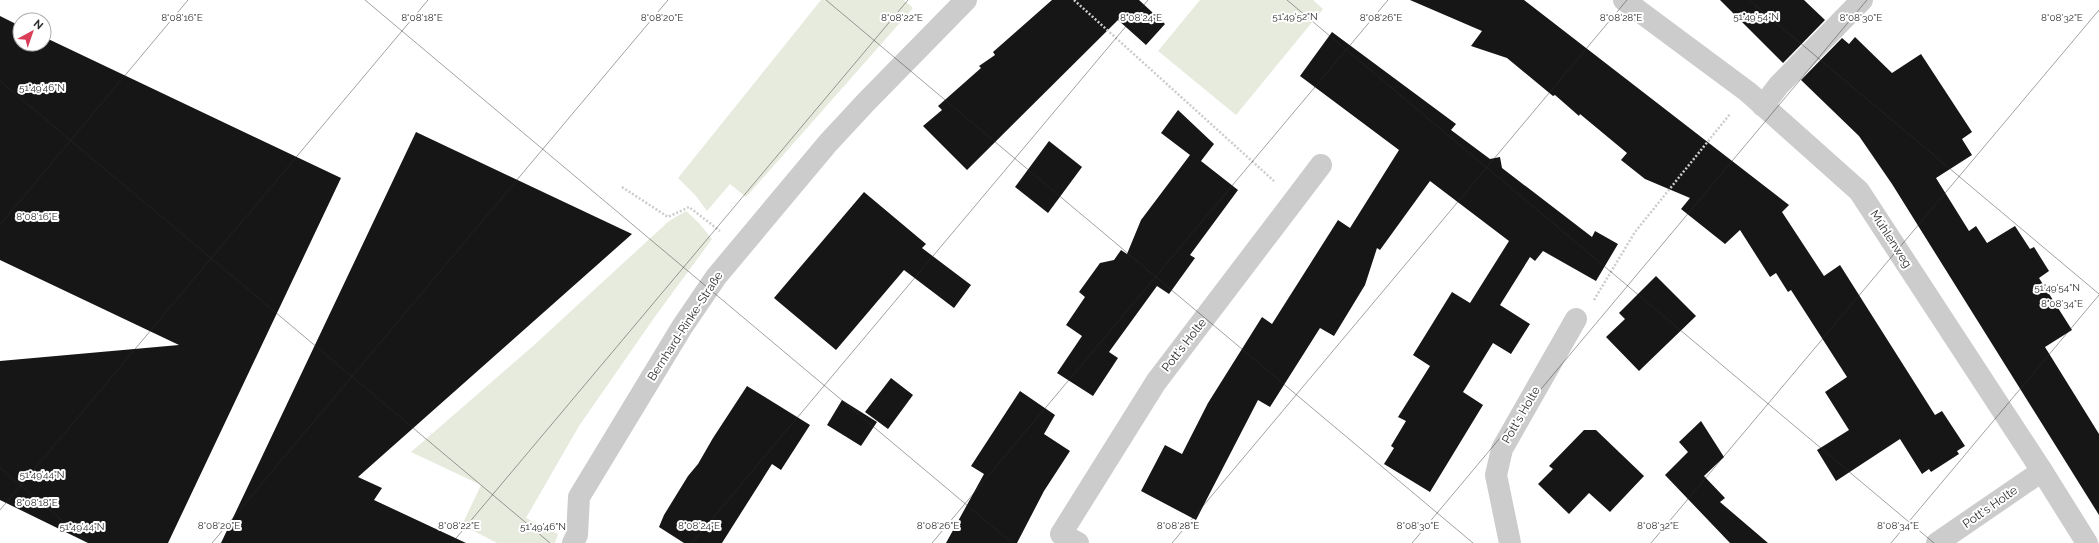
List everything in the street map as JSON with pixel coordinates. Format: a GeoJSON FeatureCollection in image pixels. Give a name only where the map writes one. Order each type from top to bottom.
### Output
{"type":"FeatureCollection","features":[{"type":"Feature","properties":{"kind":"street","name":"Bernhard-Rinke-Straße"},"geometry":{"type":"LineString","coordinates":[[575,539],[579,497],[682,327],[716,277],[838,133],[966,0]]}},
{"type":"Feature","properties":{"kind":"street","name":"Mühlenweg"},"geometry":{"type":"LineString","coordinates":[[1624,0],[1756,99],[1859,191],[2042,471],[2086,543]]}},
{"type":"Feature","properties":{"kind":"street"},"geometry":{"type":"LineString","coordinates":[[1756,99],[1779,85],[1862,0]]}},
{"type":"Feature","properties":{"kind":"street","name":"Pott's Holte"},"geometry":{"type":"LineString","coordinates":[[1065,540],[1156,382],[1321,165]]}},
{"type":"Feature","properties":{"kind":"street","name":"Pott's Holte"},"geometry":{"type":"LineString","coordinates":[[1510,543],[1496,475],[1502,449],[1576,319]]}},
{"type":"Feature","properties":{"kind":"street","name":"Pott's Holte"},"geometry":{"type":"LineString","coordinates":[[1937,543],[2042,471]]}},
{"type":"Feature","properties":{"kind":"path"},"geometry":{"type":"LineString","coordinates":[[1074,0],[1295,201]]}},
{"type":"Feature","properties":{"kind":"path"},"geometry":{"type":"LineString","coordinates":[[1576,319],[1595,298],[1635,232],[1756,99]]}},
{"type":"Feature","properties":{"kind":"path"},"geometry":{"type":"LineString","coordinates":[[622,187],[668,217],[689,207],[741,247]]}},
{"type":"Feature","properties":{"kind":"shaded area"},"geometry":{"type":"Polygon","coordinates":[[[821,0],[904,0],[913,8],[746,197],[730,184],[707,211],[696,196],[678,178],[821,0]]]}},
{"type":"Feature","properties":{"kind":"shaded area"},"geometry":{"type":"Polygon","coordinates":[[[1200,0],[1313,0],[1323,9],[1236,115],[1158,51],[1200,0]]]}},
{"type":"Feature","properties":{"kind":"shaded area"},"geometry":{"type":"Polygon","coordinates":[[[686,211],[698,222],[712,239],[654,318],[579,426],[526,518],[558,534],[555,543],[497,543],[462,525],[481,485],[411,452],[533,346],[669,221],[686,211]]]}},
{"type":"Feature","properties":{"kind":"building"},"geometry":{"type":"Polygon","coordinates":[[[1052,0],[1139,0],[1165,24],[1146,45],[1118,20],[967,170],[923,126],[942,110],[938,106],[981,68],[979,66],[995,55],[993,52],[1052,0]]]}},
{"type":"Feature","properties":{"kind":"building"},"geometry":{"type":"Polygon","coordinates":[[[1410,0],[1524,0],[1789,205],[1782,212],[1824,276],[1840,265],[1935,415],[1942,411],[1965,446],[1957,451],[1959,454],[1931,472],[1929,469],[1922,474],[1900,439],[1836,481],[1817,450],[1849,430],[1825,392],[1847,377],[1791,290],[1788,292],[1776,273],[1770,277],[1740,230],[1725,244],[1681,209],[1690,198],[1645,179],[1621,160],[1627,153],[1580,114],[1579,116],[1555,95],[1553,96],[1507,58],[1471,46],[1482,31],[1410,0]]]}},
{"type":"Feature","properties":{"kind":"building"},"geometry":{"type":"Polygon","coordinates":[[[1720,0],[1804,0],[1825,20],[1783,63],[1720,0]]]}},
{"type":"Feature","properties":{"kind":"building"},"geometry":{"type":"Polygon","coordinates":[[[0,16],[12,22],[12,52],[52,52],[52,41],[341,178],[168,543],[88,543],[0,500],[0,361],[179,345],[0,260],[0,16]]]}},
{"type":"Feature","properties":{"kind":"building"},"geometry":{"type":"Polygon","coordinates":[[[1332,32],[1456,124],[1451,130],[1490,159],[1500,157],[1502,168],[1592,237],[1595,231],[1618,244],[1596,281],[1543,251],[1535,261],[1530,257],[1500,305],[1530,324],[1511,354],[1493,343],[1463,392],[1483,405],[1430,492],[1384,464],[1394,448],[1391,446],[1406,421],[1398,417],[1430,366],[1413,355],[1452,292],[1470,303],[1509,241],[1430,181],[1380,250],[1377,248],[1365,285],[1334,336],[1320,328],[1270,407],[1258,400],[1196,520],[1141,491],[1165,445],[1182,454],[1208,403],[1262,317],[1272,324],[1338,220],[1350,228],[1399,150],[1300,76],[1332,32]]]}},
{"type":"Feature","properties":{"kind":"building"},"geometry":{"type":"Polygon","coordinates":[[[1855,37],[1892,73],[1921,54],[1972,132],[1962,139],[1972,155],[1936,178],[1969,231],[1976,226],[1987,243],[2015,226],[2030,249],[2034,247],[2049,271],[2039,278],[2072,330],[2045,347],[2099,434],[2099,515],[1892,184],[1859,136],[1801,80],[1842,38],[1849,44],[1855,37]]]}},
{"type":"Feature","properties":{"kind":"building"},"geometry":{"type":"Polygon","coordinates":[[[1178,110],[1214,144],[1201,161],[1238,190],[1190,255],[1195,258],[1169,294],[1157,286],[1109,352],[1118,358],[1093,396],[1057,373],[1082,336],[1066,325],[1085,297],[1079,292],[1100,263],[1114,260],[1121,250],[1127,254],[1141,220],[1190,155],[1161,133],[1178,110]]]}},
{"type":"Feature","properties":{"kind":"building"},"geometry":{"type":"Polygon","coordinates":[[[416,132],[632,234],[358,477],[382,488],[374,500],[466,543],[221,543],[416,132]]]}},
{"type":"Feature","properties":{"kind":"building"},"geometry":{"type":"Polygon","coordinates":[[[1049,141],[1082,167],[1048,213],[1015,187],[1049,141]]]}},
{"type":"Feature","properties":{"kind":"building"},"geometry":{"type":"Polygon","coordinates":[[[864,192],[926,244],[922,248],[971,285],[954,308],[904,270],[836,350],[774,298],[864,192]]]}},
{"type":"Feature","properties":{"kind":"building"},"geometry":{"type":"Polygon","coordinates":[[[1656,276],[1696,316],[1639,371],[1606,337],[1625,319],[1619,313],[1656,276]]]}},
{"type":"Feature","properties":{"kind":"building"},"geometry":{"type":"Polygon","coordinates":[[[891,378],[913,395],[888,429],[865,412],[891,378]]]}},
{"type":"Feature","properties":{"kind":"building"},"geometry":{"type":"Polygon","coordinates":[[[747,386],[810,425],[781,470],[772,464],[722,543],[684,543],[659,527],[664,515],[688,476],[698,464],[747,386]]]}},
{"type":"Feature","properties":{"kind":"building"},"geometry":{"type":"Polygon","coordinates":[[[1020,391],[1055,415],[1044,434],[1070,451],[1044,491],[1017,543],[946,543],[984,474],[971,466],[1020,391]]]}},
{"type":"Feature","properties":{"kind":"building"},"geometry":{"type":"Polygon","coordinates":[[[842,400],[877,422],[861,446],[827,425],[842,400]]]}},
{"type":"Feature","properties":{"kind":"building"},"geometry":{"type":"Polygon","coordinates":[[[1701,421],[1724,457],[1704,476],[1725,498],[1720,502],[1768,543],[1730,543],[1665,475],[1688,452],[1679,442],[1701,421]]]}},
{"type":"Feature","properties":{"kind":"building"},"geometry":{"type":"Polygon","coordinates":[[[1584,430],[1596,430],[1644,476],[1610,512],[1589,493],[1569,514],[1538,484],[1553,469],[1549,466],[1584,430]]]}}]}
